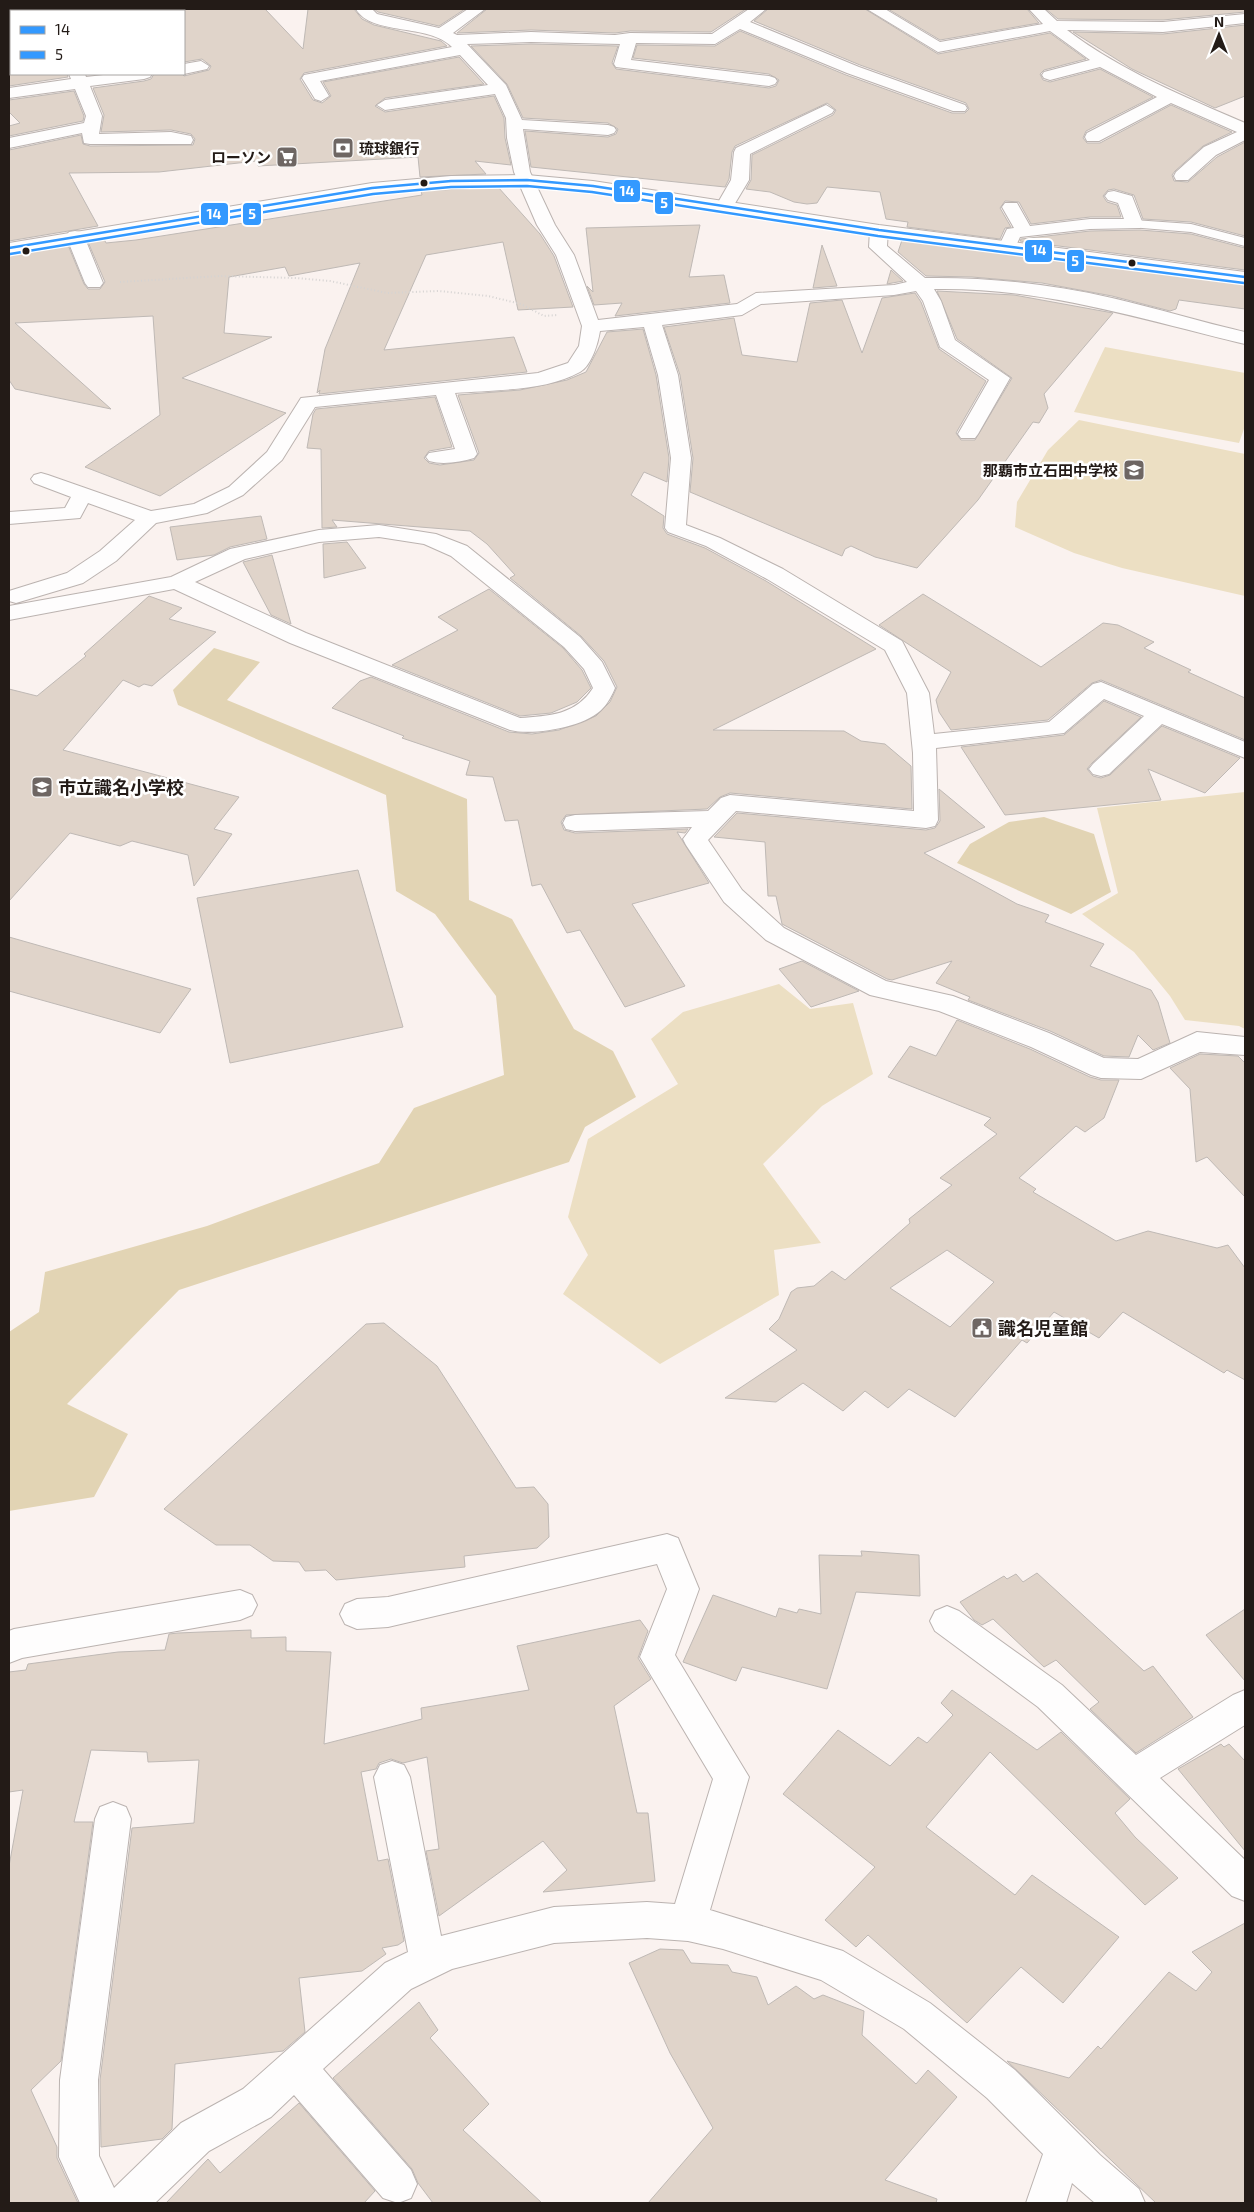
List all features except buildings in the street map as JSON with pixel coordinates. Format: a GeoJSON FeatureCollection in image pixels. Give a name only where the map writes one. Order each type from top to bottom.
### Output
{"type":"FeatureCollection","features":[{"type":"Feature","properties":{"kind":"street"},"geometry":{"type":"LineString","coordinates":[[41,479],[149,518],[200,509],[236,491],[275,456],[308,402],[541,379],[575,367],[588,346],[588,320],[565,255],[546,225],[522,172],[514,124],[500,88],[453,41],[372,17],[363,9]]}},
{"type":"Feature","properties":{"kind":"street"},"geometry":{"type":"LineString","coordinates":[[453,41],[478,9]]}},
{"type":"Feature","properties":{"kind":"street"},"geometry":{"type":"LineString","coordinates":[[321,96],[310,78],[453,41],[531,37],[615,40],[630,38],[715,39],[758,9]]}},
{"type":"Feature","properties":{"kind":"street"},"geometry":{"type":"LineString","coordinates":[[875,9],[938,47],[1053,27],[1163,27],[1245,18]]}},
{"type":"Feature","properties":{"kind":"street"},"geometry":{"type":"LineString","coordinates":[[1036,9],[1053,27],[1102,62],[1171,96],[1245,129]]}},
{"type":"Feature","properties":{"kind":"street"},"geometry":{"type":"LineString","coordinates":[[1152,9],[1163,27]]}},
{"type":"Feature","properties":{"kind":"street"},"geometry":{"type":"LineString","coordinates":[[738,23],[853,70],[959,108]]}},
{"type":"Feature","properties":{"kind":"street"},"geometry":{"type":"LineString","coordinates":[[630,38],[622,64],[769,81]]}},
{"type":"Feature","properties":{"kind":"street"},"geometry":{"type":"LineString","coordinates":[[1050,75],[1102,62]]}},
{"type":"Feature","properties":{"kind":"street"},"geometry":{"type":"LineString","coordinates":[[185,69],[201,66]]}},
{"type":"Feature","properties":{"kind":"street"},"geometry":{"type":"LineString","coordinates":[[9,93],[78,78],[128,75]]}},
{"type":"Feature","properties":{"kind":"street"},"geometry":{"type":"LineString","coordinates":[[78,78],[94,116],[90,139],[171,137],[185,140]]}},
{"type":"Feature","properties":{"kind":"street"},"geometry":{"type":"LineString","coordinates":[[385,105],[500,88]]}},
{"type":"Feature","properties":{"kind":"street"},"geometry":{"type":"LineString","coordinates":[[1093,137],[1171,96]]}},
{"type":"Feature","properties":{"kind":"street"},"geometry":{"type":"LineString","coordinates":[[725,206],[740,180],[742,152],[826,110]]}},
{"type":"Feature","properties":{"kind":"street"},"geometry":{"type":"LineString","coordinates":[[514,124],[608,130]]}},
{"type":"Feature","properties":{"kind":"street"},"geometry":{"type":"LineString","coordinates":[[9,143],[91,126]]}},
{"type":"Feature","properties":{"kind":"street"},"geometry":{"type":"LineString","coordinates":[[1182,176],[1210,151],[1245,134]]}},
{"type":"Feature","properties":{"kind":"street"},"geometry":{"type":"LineString","coordinates":[[9,248],[372,188],[451,181],[527,180],[593,186],[879,230],[1245,277]]}},
{"type":"Feature","properties":{"kind":"street"},"geometry":{"type":"LineString","coordinates":[[1008,246],[1013,233],[1090,224],[1134,224],[1126,200],[1114,196]]}},
{"type":"Feature","properties":{"kind":"street"},"geometry":{"type":"LineString","coordinates":[[1011,207],[1025,232]]}},
{"type":"Feature","properties":{"kind":"street"},"geometry":{"type":"LineString","coordinates":[[879,230],[878,247],[921,284],[932,301],[947,343],[1000,378],[968,434]]}},
{"type":"Feature","properties":{"kind":"street"},"geometry":{"type":"LineString","coordinates":[[75,236],[94,283]]}},
{"type":"Feature","properties":{"kind":"street"},"geometry":{"type":"LineString","coordinates":[[588,320],[651,321],[742,308],[756,299],[894,290],[921,284],[970,283],[1028,288],[1110,303],[1173,321],[1245,338]]}},
{"type":"Feature","properties":{"kind":"street"},"geometry":{"type":"LineString","coordinates":[[651,321],[668,375],[681,458],[675,528],[713,542],[775,574],[894,646],[918,693],[924,742],[926,820],[730,803],[695,839],[733,896],[776,934],[879,990],[944,1004],[1040,1040],[1101,1068],[1141,1069],[1197,1042],[1245,1046]]}},
{"type":"Feature","properties":{"kind":"street"},"geometry":{"type":"LineString","coordinates":[[436,457],[467,454],[444,389]]}},
{"type":"Feature","properties":{"kind":"street"},"geometry":{"type":"LineString","coordinates":[[9,518],[73,514],[82,494]]}},
{"type":"Feature","properties":{"kind":"street"},"geometry":{"type":"LineString","coordinates":[[9,597],[75,578],[108,556],[149,518]]}},
{"type":"Feature","properties":{"kind":"street"},"geometry":{"type":"LineString","coordinates":[[9,613],[177,582],[238,554],[320,536],[379,531],[428,538],[459,552],[572,642],[594,667],[604,688],[594,705],[561,722],[518,725],[298,638],[177,582]]}},
{"type":"Feature","properties":{"kind":"street"},"geometry":{"type":"LineString","coordinates":[[924,742],[1056,728],[1101,689],[1245,750]]}},
{"type":"Feature","properties":{"kind":"street"},"geometry":{"type":"LineString","coordinates":[[1101,769],[1159,714]]}},
{"type":"Feature","properties":{"kind":"street"},"geometry":{"type":"LineString","coordinates":[[575,823],[714,819]]}},
{"type":"Feature","properties":{"kind":"street"},"geometry":{"type":"LineString","coordinates":[[358,1614],[388,1612],[667,1548],[683,1588],[657,1657],[731,1777],[688,1923]]}},
{"type":"Feature","properties":{"kind":"street"},"geometry":{"type":"LineString","coordinates":[[9,1648],[14,1644],[240,1605]]}},
{"type":"Feature","properties":{"kind":"street"},"geometry":{"type":"LineString","coordinates":[[947,1621],[1050,1696],[1245,1884]]}},
{"type":"Feature","properties":{"kind":"street"},"geometry":{"type":"LineString","coordinates":[[1133,1776],[1245,1706]]}},
{"type":"Feature","properties":{"kind":"street"},"geometry":{"type":"LineString","coordinates":[[392,1777],[428,1962]]}},
{"type":"Feature","properties":{"kind":"street"},"geometry":{"type":"LineString","coordinates":[[100,2203],[79,2157],[79,2080],[113,1819]]}},
{"type":"Feature","properties":{"kind":"street"},"geometry":{"type":"LineString","coordinates":[[127,2203],[195,2137],[257,2103],[398,1976],[457,1950],[554,1925],[647,1920],[688,1923],[723,1931],[830,1964],[917,2016],[1001,2084],[1125,2203]]}},
{"type":"Feature","properties":{"kind":"street"},"geometry":{"type":"LineString","coordinates":[[296,2068],[397,2184]]}},
{"type":"Feature","properties":{"kind":"street"},"geometry":{"type":"LineString","coordinates":[[1046,2203],[1065,2147]]}},
{"type":"Feature","properties":{"kind":"lane"},"geometry":{"type":"LineString","coordinates":[[1134,224],[1191,228],[1245,242]]}},
{"type":"Feature","properties":{"kind":"path"},"geometry":{"type":"LineString","coordinates":[[94,283],[230,275],[322,280],[395,293],[427,291],[474,295],[536,309],[544,316],[588,320]]}},
{"type":"Feature","properties":{"kind":"shaded area"},"geometry":{"type":"Polygon","coordinates":[[[1105,347],[1245,373],[1245,426],[1239,443],[1074,412],[1105,347]]]}},
{"type":"Feature","properties":{"kind":"shaded area"},"geometry":{"type":"Polygon","coordinates":[[[1079,420],[1245,454],[1245,596],[1122,568],[1074,553],[1015,527],[1017,502],[1048,450],[1079,420]]]}},
{"type":"Feature","properties":{"kind":"shaded area"},"geometry":{"type":"Polygon","coordinates":[[[214,648],[260,662],[227,700],[467,799],[469,900],[512,919],[574,1029],[613,1051],[636,1097],[585,1127],[569,1162],[179,1290],[67,1404],[128,1434],[94,1497],[9,1511],[9,1332],[39,1312],[45,1272],[207,1226],[379,1163],[414,1108],[504,1075],[496,996],[435,914],[396,891],[386,795],[178,705],[173,690],[214,648]]]}},
{"type":"Feature","properties":{"kind":"shaded area"},"geometry":{"type":"Polygon","coordinates":[[[1245,792],[1245,1029],[1239,1026],[1185,1020],[1170,996],[1134,952],[1082,914],[1118,893],[1097,808],[1245,792]]]}},
{"type":"Feature","properties":{"kind":"shaded area"},"geometry":{"type":"Polygon","coordinates":[[[1044,817],[1094,834],[1111,892],[1071,914],[957,863],[970,844],[1009,822],[1044,817]]]}},
{"type":"Feature","properties":{"kind":"shaded area"},"geometry":{"type":"Polygon","coordinates":[[[779,984],[810,1009],[853,1003],[873,1074],[822,1106],[763,1164],[821,1243],[774,1250],[779,1295],[660,1364],[563,1294],[588,1255],[568,1217],[588,1139],[678,1084],[651,1039],[683,1012],[779,984]]]}},
{"type":"Feature","properties":{"kind":"transit line","name":"14"},"geometry":{"type":"LineString","coordinates":[[9,248],[372,188],[451,181],[527,180],[593,186],[879,230],[1245,277]]}},
{"type":"Feature","properties":{"kind":"transit line","name":"5"},"geometry":{"type":"LineString","coordinates":[[10,254],[373,194],[451,187],[527,186],[592,192],[878,236],[1244,283]]}},
{"type":"Feature","properties":{"kind":"place","name":"琉球銀行"},"geometry":{"type":"Point","coordinates":[343,148]}},
{"type":"Feature","properties":{"kind":"place","name":"ローソン"},"geometry":{"type":"Point","coordinates":[287,157]}},
{"type":"Feature","properties":{"kind":"place","name":"那覇市立石田中学校"},"geometry":{"type":"Point","coordinates":[1134,470]}},
{"type":"Feature","properties":{"kind":"place","name":"市立識名小学校"},"geometry":{"type":"Point","coordinates":[42,787]}},
{"type":"Feature","properties":{"kind":"place","name":"識名児童館"},"geometry":{"type":"Point","coordinates":[982,1328]}}]}
